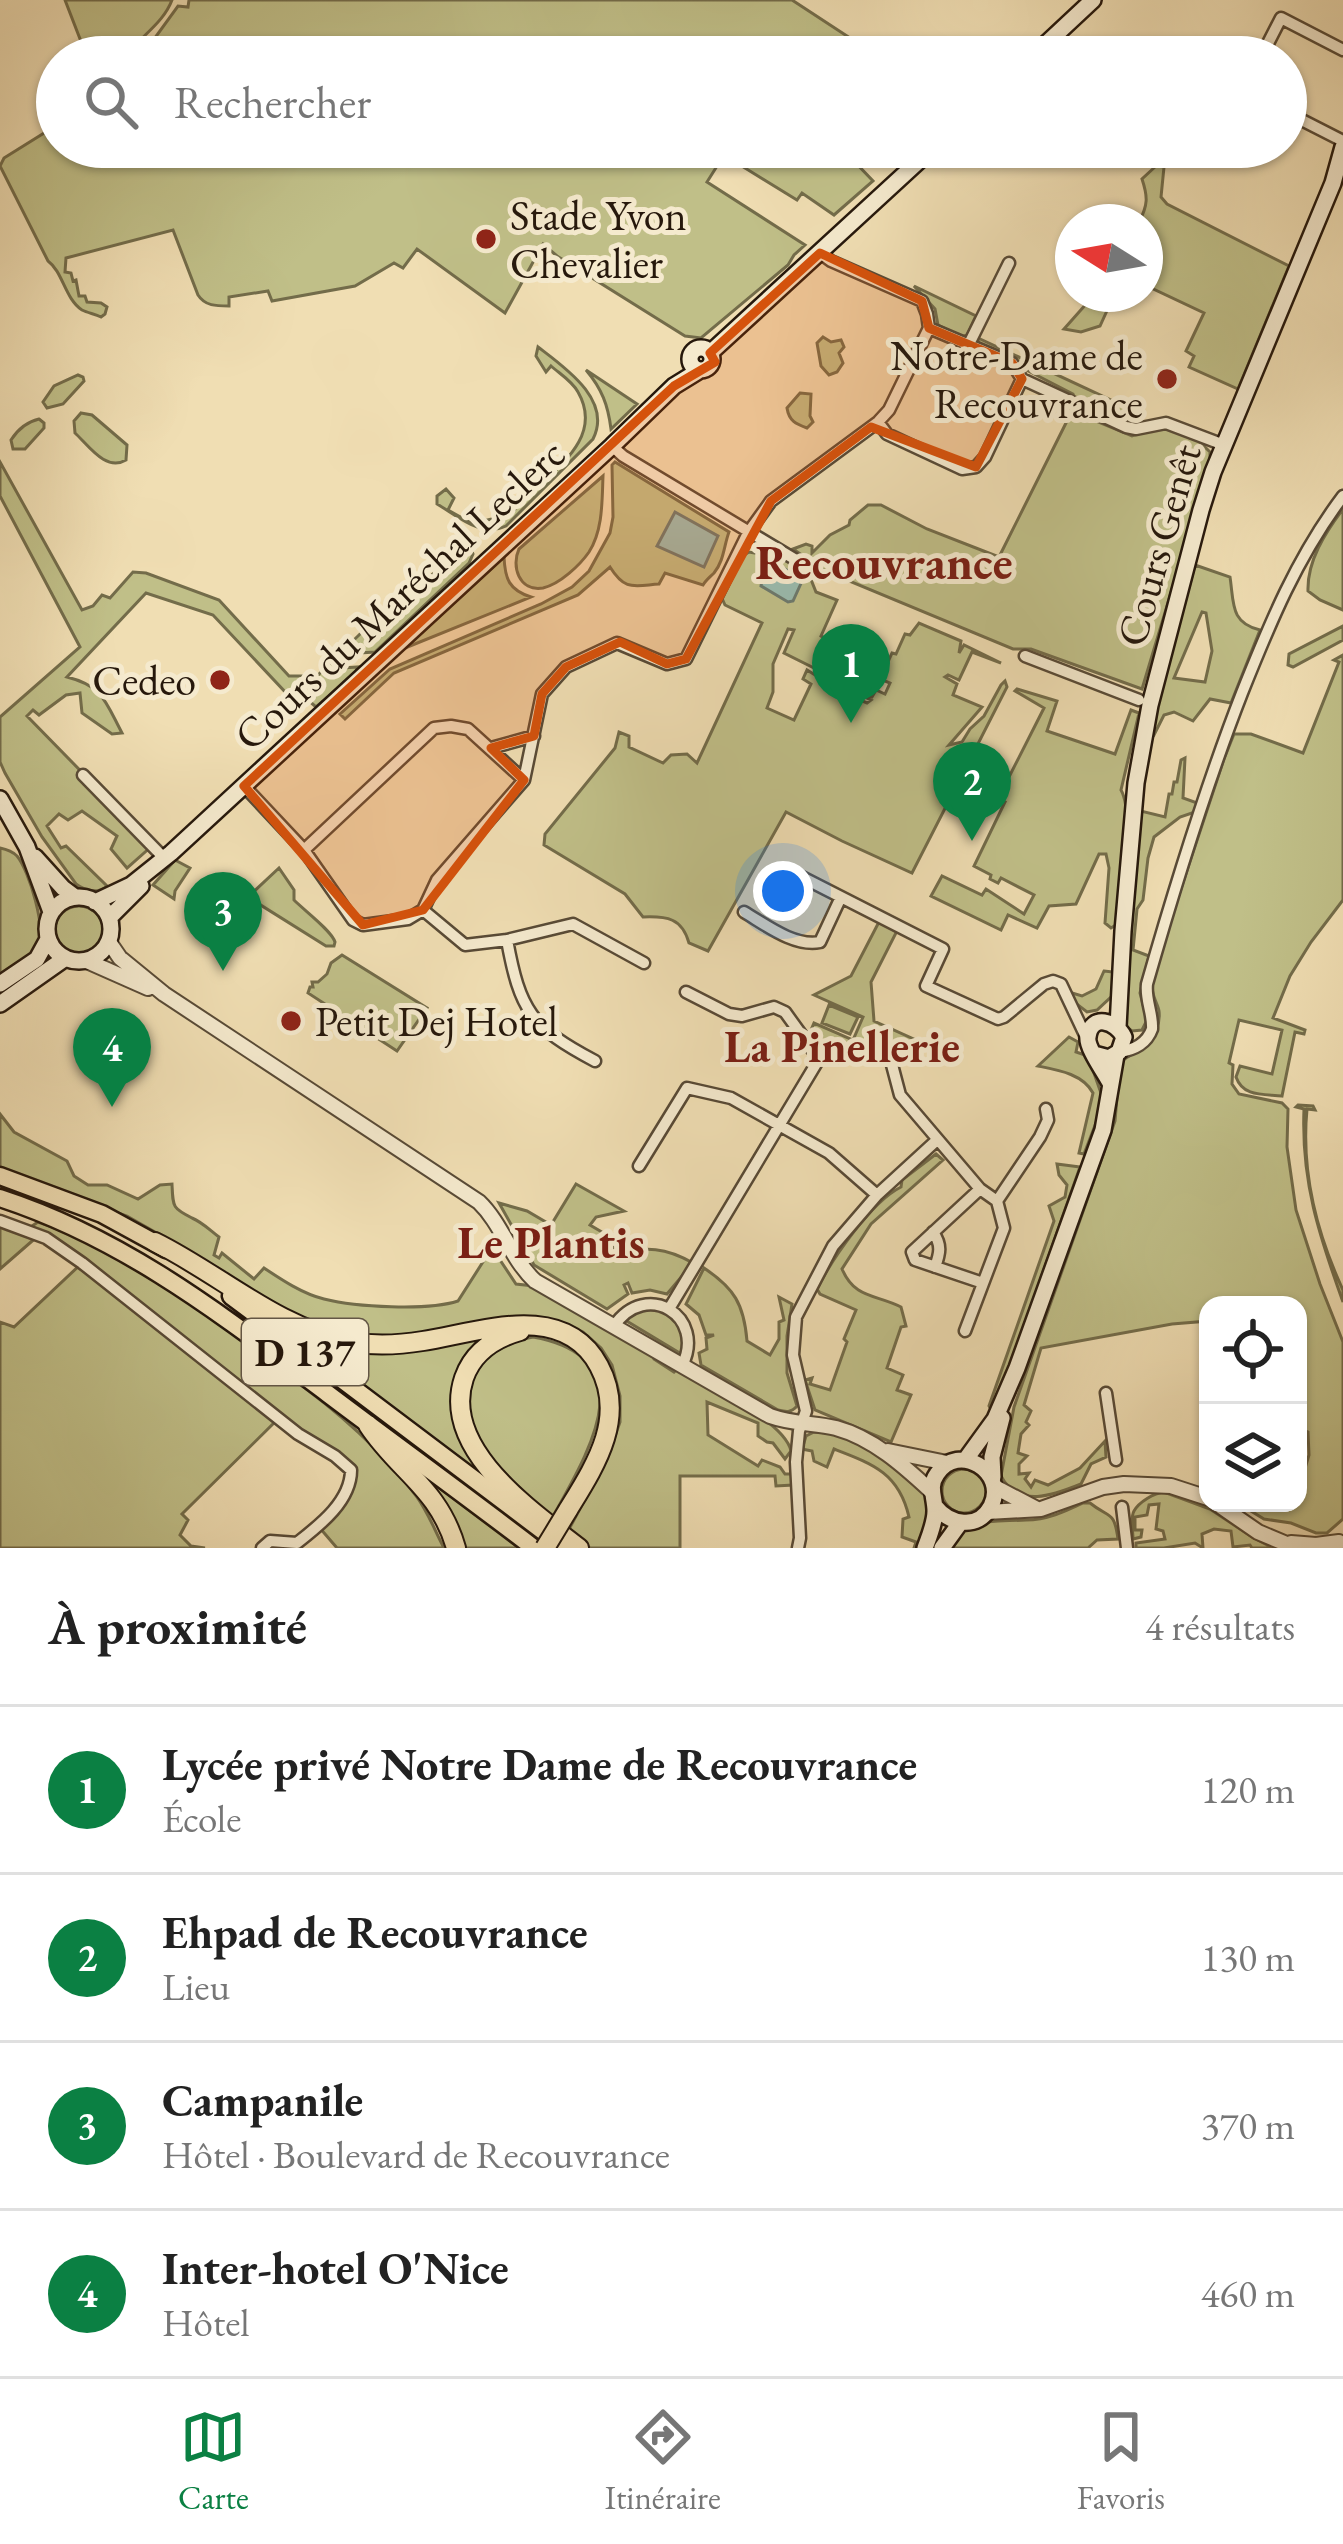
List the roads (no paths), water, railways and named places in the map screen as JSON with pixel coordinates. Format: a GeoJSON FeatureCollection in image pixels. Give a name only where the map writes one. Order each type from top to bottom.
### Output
{"type":"FeatureCollection","features":[{"type":"Feature","properties":{"kind":"highway"},"geometry":{"type":"LineString","coordinates":[[155,1242],[284,1318],[334,1338],[370,1344],[410,1343],[494,1326],[536,1326],[561,1332],[584,1347],[596,1360],[609,1391],[606,1436],[598,1459],[545,1548]]}},
{"type":"Feature","properties":{"kind":"highway"},"geometry":{"type":"LineString","coordinates":[[536,1326],[506,1335],[470,1364],[462,1387],[461,1412],[470,1439],[490,1471],[579,1548]]}},
{"type":"Feature","properties":{"kind":"highway"},"geometry":{"type":"LineString","coordinates":[[368,1424],[436,1505],[456,1548]]}},
{"type":"Feature","properties":{"kind":"main road"},"geometry":{"type":"LineString","coordinates":[[1054,36],[1093,0]]}},
{"type":"Feature","properties":{"kind":"main road","name":"Cours Genêt"},"geometry":{"type":"LineString","coordinates":[[1120,1029],[1136,783],[1150,704],[1223,445],[1333,183],[1343,144]]}},
{"type":"Feature","properties":{"kind":"main road"},"geometry":{"type":"LineString","coordinates":[[820,253],[911,168]]}},
{"type":"Feature","properties":{"kind":"main road","name":"Cours du Maréchal Leclerc"},"geometry":{"type":"LineString","coordinates":[[94,902],[131,885],[167,855],[695,365],[710,366],[710,352],[820,253]]}},
{"type":"Feature","properties":{"kind":"main road"},"geometry":{"type":"LineString","coordinates":[[0,799],[27,847],[51,912]]}},
{"type":"Feature","properties":{"kind":"main road"},"geometry":{"type":"LineString","coordinates":[[27,847],[75,897],[104,908],[109,942],[87,961],[64,958],[48,939],[51,912],[57,904],[75,897]]}},
{"type":"Feature","properties":{"kind":"main road","name":"Cours du Maréchal Leclerc"},"geometry":{"type":"LineString","coordinates":[[109,918],[167,855]]}},
{"type":"Feature","properties":{"kind":"main road"},"geometry":{"type":"LineString","coordinates":[[0,984],[37,959],[48,939]]}},
{"type":"Feature","properties":{"kind":"main road"},"geometry":{"type":"LineString","coordinates":[[0,1004],[64,958]]}},
{"type":"Feature","properties":{"kind":"main road","name":"Cours Genêt"},"geometry":{"type":"LineString","coordinates":[[1094,1035],[1120,982]]}},
{"type":"Feature","properties":{"kind":"main road"},"geometry":{"type":"LineString","coordinates":[[966,1460],[995,1418],[1017,1368],[1103,1130],[1110,1083],[1124,1042],[1120,1029],[1109,1022],[1094,1035]]}},
{"type":"Feature","properties":{"kind":"main road"},"geometry":{"type":"LineString","coordinates":[[1094,1035],[1102,1058],[1118,1053]]}},
{"type":"Feature","properties":{"kind":"main road"},"geometry":{"type":"LineString","coordinates":[[1094,1035],[1110,1083]]}},
{"type":"Feature","properties":{"kind":"main road","name":"D 137"},"geometry":{"type":"LineString","coordinates":[[0,1176],[89,1209],[155,1242],[566,1548]]}},
{"type":"Feature","properties":{"kind":"main road","name":"D 137"},"geometry":{"type":"LineString","coordinates":[[0,1198],[64,1220],[160,1273],[534,1548]]}},
{"type":"Feature","properties":{"kind":"main road"},"geometry":{"type":"LineString","coordinates":[[933,1499],[950,1520],[960,1523],[980,1519],[987,1512],[994,1484],[992,1457],[1017,1368]]}},
{"type":"Feature","properties":{"kind":"main road"},"geometry":{"type":"LineString","coordinates":[[925,1548],[934,1478],[947,1463],[966,1460],[982,1466],[994,1484]]}},
{"type":"Feature","properties":{"kind":"main road"},"geometry":{"type":"LineString","coordinates":[[942,1548],[960,1523]]}},
{"type":"Feature","properties":{"kind":"street"},"geometry":{"type":"LineString","coordinates":[[1272,36],[1281,18],[1343,50]]}},
{"type":"Feature","properties":{"kind":"street"},"geometry":{"type":"LineString","coordinates":[[1307,124],[1343,144]]}},
{"type":"Feature","properties":{"kind":"street"},"geometry":{"type":"LineString","coordinates":[[244,786],[304,850],[348,916],[363,925],[408,919],[423,910],[437,880],[524,780],[542,694],[566,667],[617,643],[667,664],[686,659],[748,532],[771,501],[889,410],[929,328],[922,301],[820,253]]}},
{"type":"Feature","properties":{"kind":"street"},"geometry":{"type":"LineString","coordinates":[[969,344],[1009,263]]}},
{"type":"Feature","properties":{"kind":"street"},"geometry":{"type":"LineString","coordinates":[[929,328],[1012,363],[1022,379],[1126,427],[1166,423],[1223,445]]}},
{"type":"Feature","properties":{"kind":"street"},"geometry":{"type":"LineString","coordinates":[[878,422],[887,434],[962,470],[976,467],[985,458],[1022,379]]}},
{"type":"Feature","properties":{"kind":"street"},"geometry":{"type":"LineString","coordinates":[[612,446],[806,566]]}},
{"type":"Feature","properties":{"kind":"street"},"geometry":{"type":"LineString","coordinates":[[1118,1053],[1146,1041],[1152,1029],[1147,984],[1217,758],[1290,579],[1343,496]]}},
{"type":"Feature","properties":{"kind":"street"},"geometry":{"type":"LineString","coordinates":[[1025,656],[1138,700]]}},
{"type":"Feature","properties":{"kind":"street"},"geometry":{"type":"LineString","coordinates":[[304,850],[434,728],[468,729],[524,780]]}},
{"type":"Feature","properties":{"kind":"street"},"geometry":{"type":"LineString","coordinates":[[491,748],[534,736]]}},
{"type":"Feature","properties":{"kind":"street"},"geometry":{"type":"LineString","coordinates":[[83,775],[167,855]]}},
{"type":"Feature","properties":{"kind":"street"},"geometry":{"type":"LineString","coordinates":[[788,870],[943,949],[926,986],[998,1019],[1053,981],[1061,984],[1074,1015],[1094,1035]]}},
{"type":"Feature","properties":{"kind":"street"},"geometry":{"type":"LineString","coordinates":[[744,912],[812,945],[820,942],[841,897]]}},
{"type":"Feature","properties":{"kind":"street"},"geometry":{"type":"LineString","coordinates":[[423,910],[466,946],[573,924],[644,963]]}},
{"type":"Feature","properties":{"kind":"street"},"geometry":{"type":"LineString","coordinates":[[507,940],[514,980],[530,1015],[557,1041],[595,1061]]}},
{"type":"Feature","properties":{"kind":"street"},"geometry":{"type":"LineString","coordinates":[[109,942],[164,994],[479,1202],[529,1276],[770,1416],[835,1428],[882,1450],[947,1463]]}},
{"type":"Feature","properties":{"kind":"street"},"geometry":{"type":"LineString","coordinates":[[87,961],[164,994]]}},
{"type":"Feature","properties":{"kind":"street"},"geometry":{"type":"LineString","coordinates":[[686,992],[729,1014],[742,1016],[774,1007],[785,1012],[819,1059]]}},
{"type":"Feature","properties":{"kind":"street"},"geometry":{"type":"LineString","coordinates":[[1120,1029],[1136,1036],[1152,1029]]}},
{"type":"Feature","properties":{"kind":"street"},"geometry":{"type":"LineString","coordinates":[[819,1059],[878,1053],[890,1061],[901,1095],[980,1190],[997,1201],[1004,1228],[965,1330]]}},
{"type":"Feature","properties":{"kind":"street"},"geometry":{"type":"LineString","coordinates":[[670,1309],[819,1059]]}},
{"type":"Feature","properties":{"kind":"street"},"geometry":{"type":"LineString","coordinates":[[640,1166],[687,1088],[731,1098],[829,1153],[877,1195]]}},
{"type":"Feature","properties":{"kind":"street"},"geometry":{"type":"LineString","coordinates":[[997,1201],[1040,1137],[1048,1120],[1046,1109]]}},
{"type":"Feature","properties":{"kind":"street"},"geometry":{"type":"LineString","coordinates":[[798,1548],[796,1462],[806,1411],[793,1355],[796,1317],[832,1246],[877,1195],[937,1140]]}},
{"type":"Feature","properties":{"kind":"street"},"geometry":{"type":"LineString","coordinates":[[980,1190],[912,1252],[916,1260],[983,1283]]}},
{"type":"Feature","properties":{"kind":"street"},"geometry":{"type":"LineString","coordinates":[[0,1221],[46,1238],[82,1263],[298,1434],[351,1470],[351,1484],[319,1527],[297,1543],[270,1541],[262,1548]]}},
{"type":"Feature","properties":{"kind":"street"},"geometry":{"type":"LineString","coordinates":[[933,1232],[940,1252],[935,1267]]}},
{"type":"Feature","properties":{"kind":"street"},"geometry":{"type":"LineString","coordinates":[[614,1326],[637,1306],[670,1309],[688,1337],[682,1366]]}},
{"type":"Feature","properties":{"kind":"street"},"geometry":{"type":"LineString","coordinates":[[1106,1393],[1116,1460]]}},
{"type":"Feature","properties":{"kind":"street"},"geometry":{"type":"LineString","coordinates":[[882,1450],[933,1499]]}},
{"type":"Feature","properties":{"kind":"street"},"geometry":{"type":"LineString","coordinates":[[994,1484],[1036,1509]]}},
{"type":"Feature","properties":{"kind":"street"},"geometry":{"type":"LineString","coordinates":[[987,1512],[1036,1509],[1124,1484],[1171,1486],[1199,1495]]}},
{"type":"Feature","properties":{"kind":"street"},"geometry":{"type":"LineString","coordinates":[[1122,1507],[1127,1548]]}},
{"type":"Feature","properties":{"kind":"street"},"geometry":{"type":"LineString","coordinates":[[1228,1512],[1296,1548]]}},
{"type":"Feature","properties":{"kind":"street"},"geometry":{"type":"LineString","coordinates":[[1278,1541],[1316,1546],[1340,1542]]}},
{"type":"Feature","properties":{"kind":"place","name":"Stade Yvon Chevalier"},"geometry":{"type":"Point","coordinates":[486,239]}},
{"type":"Feature","properties":{"kind":"place","name":"Notre-Dame de Recouvrance"},"geometry":{"type":"Point","coordinates":[1167,379]}},
{"type":"Feature","properties":{"kind":"place","name":"Cedeo"},"geometry":{"type":"Point","coordinates":[220,680]}},
{"type":"Feature","properties":{"kind":"place","name":"Lycée privé Notre Dame de Recouvrance"},"geometry":{"type":"Point","coordinates":[851,723]}},
{"type":"Feature","properties":{"kind":"place","name":"Ehpad de Recouvrance"},"geometry":{"type":"Point","coordinates":[972,841]}},
{"type":"Feature","properties":{"kind":"place","name":"Campanile"},"geometry":{"type":"Point","coordinates":[223,971]}},
{"type":"Feature","properties":{"kind":"place","name":"Petit Dej Hotel"},"geometry":{"type":"Point","coordinates":[291,1021]}},
{"type":"Feature","properties":{"kind":"place","name":"Inter-hotel O'Nice"},"geometry":{"type":"Point","coordinates":[112,1107]}},
{"type":"Feature","properties":{"kind":"district","name":"Recouvrance"},"geometry":{"type":"Point","coordinates":[884,562]}},
{"type":"Feature","properties":{"kind":"district","name":"La Pinellerie"},"geometry":{"type":"Point","coordinates":[842,1046]}},
{"type":"Feature","properties":{"kind":"district","name":"Le Plantis"},"geometry":{"type":"Point","coordinates":[551,1242]}}]}
